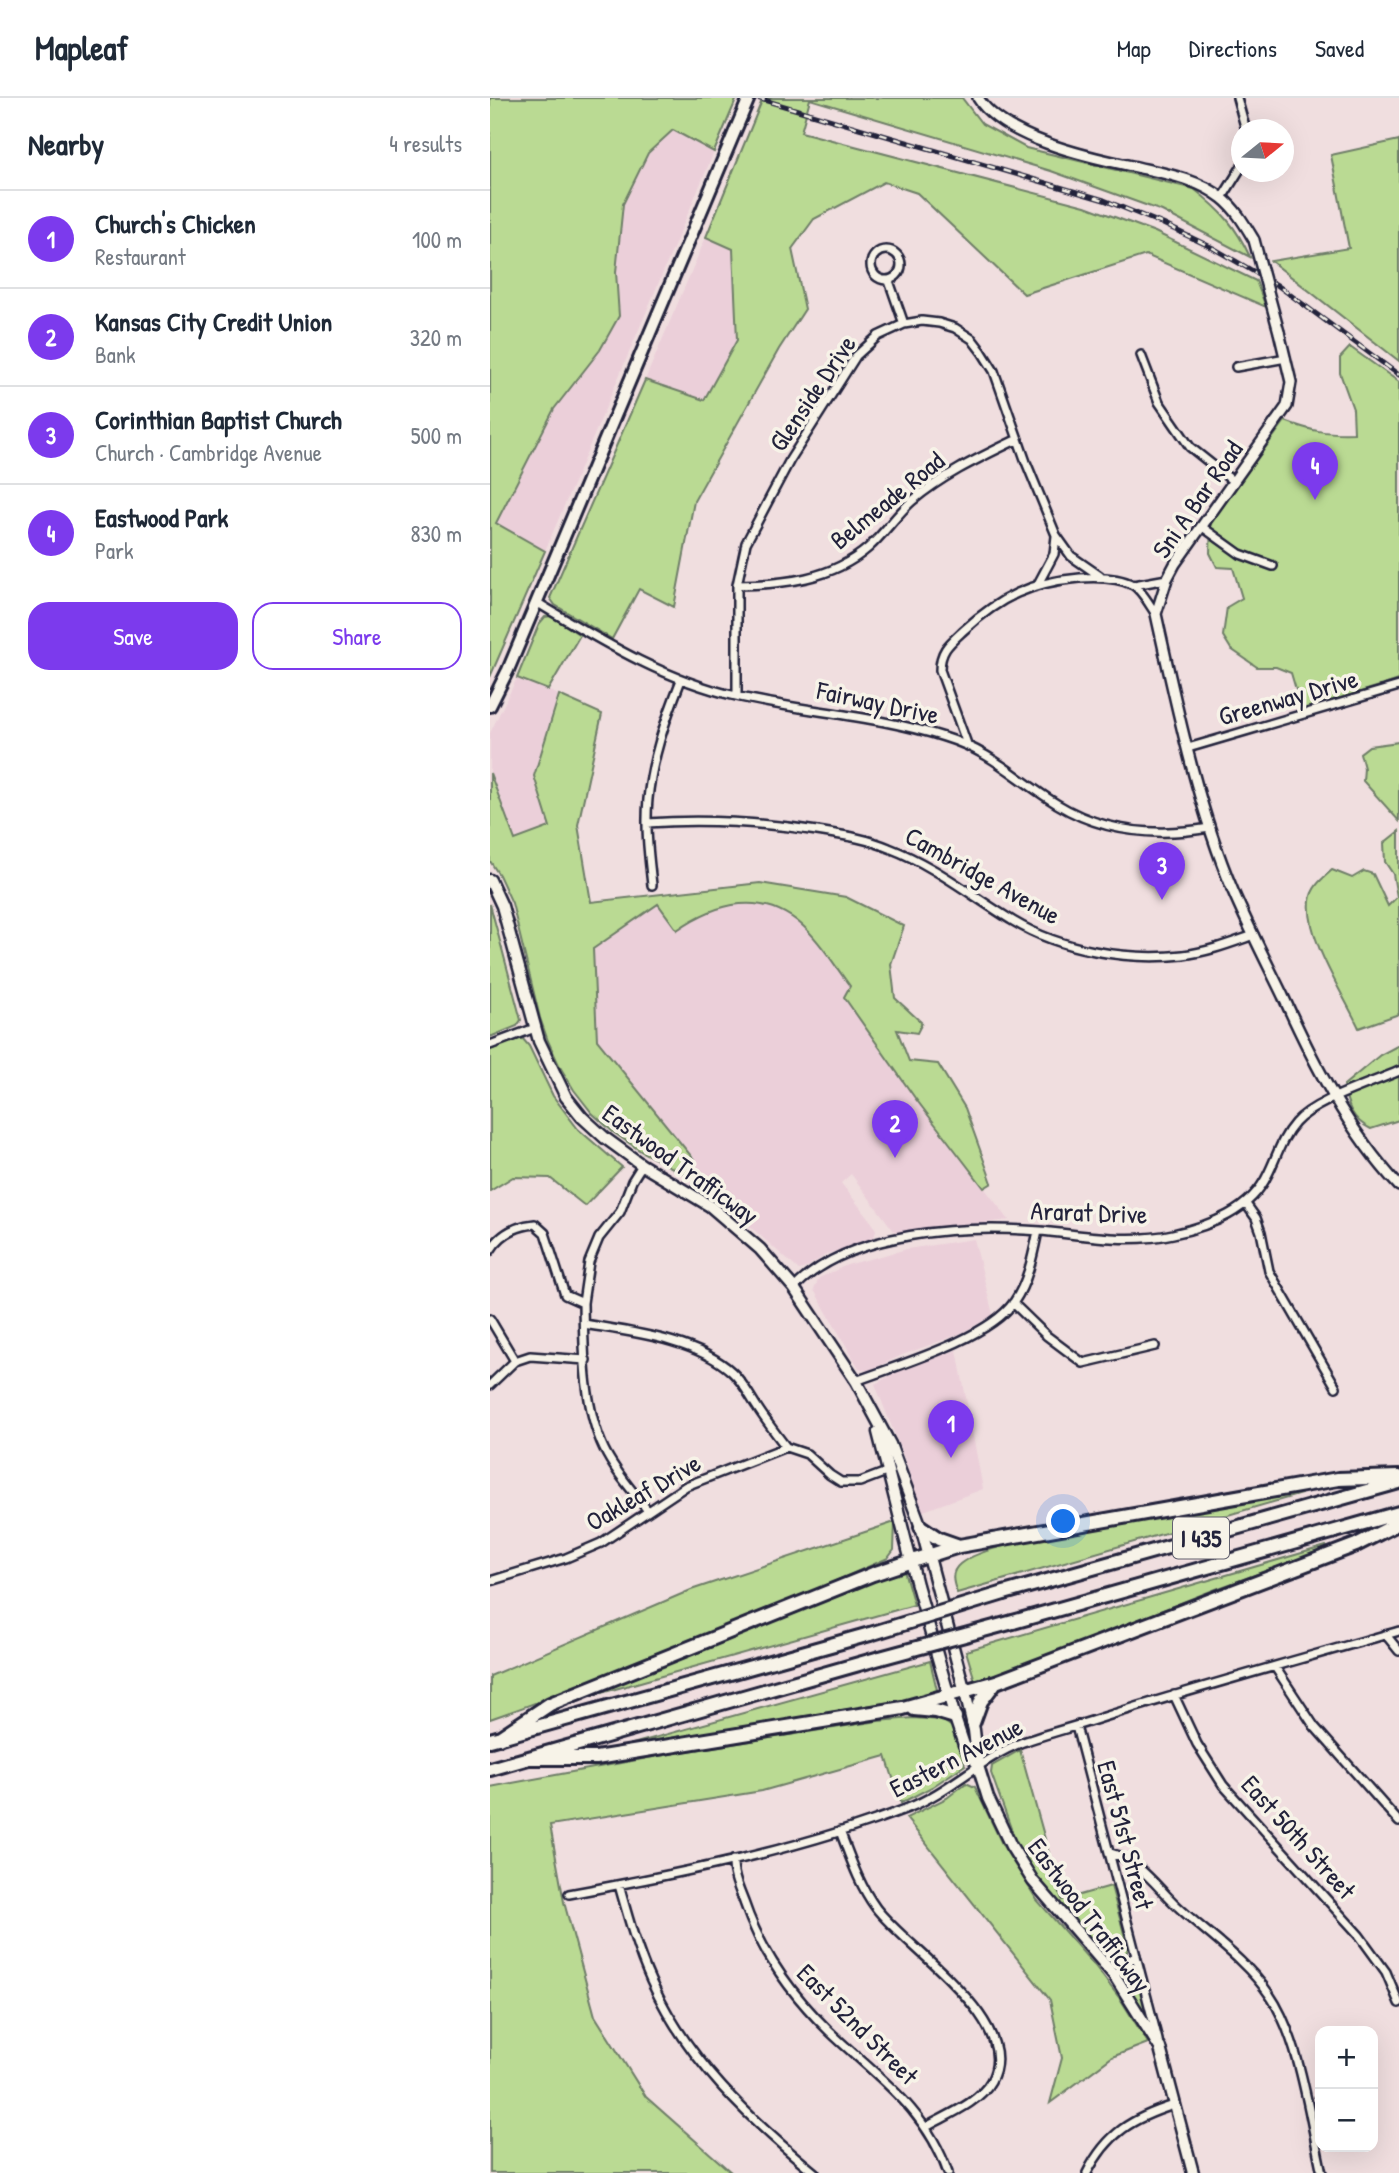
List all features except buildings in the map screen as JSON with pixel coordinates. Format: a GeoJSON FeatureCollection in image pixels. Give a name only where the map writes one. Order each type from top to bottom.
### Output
{"type":"FeatureCollection","features":[{"type":"Feature","properties":{"kind":"highway"},"geometry":{"type":"LineString","coordinates":[[490,706],[749,98]]}},
{"type":"Feature","properties":{"kind":"highway"},"geometry":{"type":"LineString","coordinates":[[494,1739],[550,1704],[873,1574],[959,1546],[1325,1481],[1399,1477]]}},
{"type":"Feature","properties":{"kind":"highway","name":"I 435"},"geometry":{"type":"LineString","coordinates":[[494,1739],[1399,1482]]}},
{"type":"Feature","properties":{"kind":"highway","name":"I 435"},"geometry":{"type":"LineString","coordinates":[[490,1769],[1399,1513]]}},
{"type":"Feature","properties":{"kind":"highway"},"geometry":{"type":"LineString","coordinates":[[529,1758],[596,1758],[903,1708],[965,1692],[1356,1545],[1399,1523]]}},
{"type":"Feature","properties":{"kind":"highway"},"geometry":{"type":"LineString","coordinates":[[921,1527],[939,1539],[959,1546]]}},
{"type":"Feature","properties":{"kind":"highway"},"geometry":{"type":"LineString","coordinates":[[973,1723],[981,1701],[996,1682]]}},
{"type":"Feature","properties":{"kind":"highway"},"geometry":{"type":"LineString","coordinates":[[903,1708],[935,1711],[955,1717]]}},
{"type":"Feature","properties":{"kind":"main road","name":"Eastwood Trafficway"},"geometry":{"type":"LineString","coordinates":[[490,880],[502,906],[535,1028],[551,1069],[566,1097],[597,1131],[642,1165],[719,1213],[760,1248],[794,1288],[856,1381],[890,1444],[921,1527],[973,1723],[978,1766],[988,1798],[1027,1872],[1114,1975],[1160,2048]]}},
{"type":"Feature","properties":{"kind":"main road","name":"Eastwood Trafficway"},"geometry":{"type":"LineString","coordinates":[[876,1420],[948,1696],[964,1745],[978,1766]]}},
{"type":"Feature","properties":{"kind":"main road","name":"East 51st Street"},"geometry":{"type":"LineString","coordinates":[[1160,2048],[1193,2173]]}},
{"type":"Feature","properties":{"kind":"street","name":"Sni A Bar Road"},"geometry":{"type":"LineString","coordinates":[[978,98],[1005,124],[1035,139],[1196,182],[1222,198],[1241,218],[1254,240],[1291,382],[1287,406],[1201,526],[1167,579],[1156,614]]}},
{"type":"Feature","properties":{"kind":"street"},"geometry":{"type":"LineString","coordinates":[[1237,98],[1243,119]]}},
{"type":"Feature","properties":{"kind":"street"},"geometry":{"type":"LineString","coordinates":[[1222,198],[1232,182]]}},
{"type":"Feature","properties":{"kind":"street"},"geometry":{"type":"LineString","coordinates":[[886,250],[897,253],[901,265],[898,275],[889,281],[883,281],[875,275],[872,265],[874,256],[886,250]]}},
{"type":"Feature","properties":{"kind":"street"},"geometry":{"type":"LineString","coordinates":[[889,281],[904,324]]}},
{"type":"Feature","properties":{"kind":"street","name":"Glenside Drive"},"geometry":{"type":"LineString","coordinates":[[737,696],[737,585],[746,543],[790,460],[856,356],[878,336],[904,324],[922,321],[939,323],[955,328],[972,339],[994,371],[1056,535],[1071,556],[1100,576]]}},
{"type":"Feature","properties":{"kind":"street"},"geometry":{"type":"LineString","coordinates":[[1141,355],[1159,402],[1191,447],[1234,482]]}},
{"type":"Feature","properties":{"kind":"street"},"geometry":{"type":"LineString","coordinates":[[1236,367],[1286,358]]}},
{"type":"Feature","properties":{"kind":"street","name":"Belmeade Road"},"geometry":{"type":"LineString","coordinates":[[737,585],[765,585],[798,580],[827,573],[847,564],[869,547],[913,501],[960,467],[1018,439]]}},
{"type":"Feature","properties":{"kind":"street"},"geometry":{"type":"LineString","coordinates":[[1201,526],[1240,554],[1273,566]]}},
{"type":"Feature","properties":{"kind":"street"},"geometry":{"type":"LineString","coordinates":[[1038,584],[1054,554],[1056,535]]}},
{"type":"Feature","properties":{"kind":"street"},"geometry":{"type":"LineString","coordinates":[[967,744],[940,670],[940,658],[945,648],[983,613],[1017,592],[1038,584],[1100,576],[1134,585],[1167,579]]}},
{"type":"Feature","properties":{"kind":"street"},"geometry":{"type":"LineString","coordinates":[[1134,585],[1156,614],[1210,828],[1233,891],[1309,1053],[1335,1099],[1373,1155],[1399,1185]]}},
{"type":"Feature","properties":{"kind":"street","name":"Fairway Drive"},"geometry":{"type":"LineString","coordinates":[[536,602],[620,652],[681,680],[737,696],[854,716],[967,744],[997,761],[1057,804],[1095,822],[1122,830],[1153,834],[1210,828]]}},
{"type":"Feature","properties":{"kind":"street"},"geometry":{"type":"LineString","coordinates":[[652,885],[647,823],[648,799],[666,720],[681,680]]}},
{"type":"Feature","properties":{"kind":"street","name":"Greenway Drive"},"geometry":{"type":"LineString","coordinates":[[1188,748],[1399,686]]}},
{"type":"Feature","properties":{"kind":"street","name":"Cambridge Avenue"},"geometry":{"type":"LineString","coordinates":[[647,823],[689,820],[763,823],[862,838],[920,862],[1032,931],[1067,944],[1107,953],[1143,957],[1183,955],[1218,948],[1254,935]]}},
{"type":"Feature","properties":{"kind":"street"},"geometry":{"type":"LineString","coordinates":[[490,1045],[535,1028]]}},
{"type":"Feature","properties":{"kind":"street","name":"Ararat Drive"},"geometry":{"type":"LineString","coordinates":[[794,1288],[807,1275],[848,1252],[915,1236],[957,1230],[1038,1231],[1112,1239],[1139,1239],[1173,1234],[1217,1221],[1246,1204],[1268,1176],[1281,1142],[1296,1122],[1314,1107],[1399,1071]]}},
{"type":"Feature","properties":{"kind":"street"},"geometry":{"type":"LineString","coordinates":[[642,1165],[632,1181],[620,1212],[599,1238],[589,1262],[583,1324],[590,1401],[598,1436],[616,1469],[648,1511]]}},
{"type":"Feature","properties":{"kind":"street"},"geometry":{"type":"LineString","coordinates":[[1246,1204],[1256,1218],[1261,1232],[1269,1271],[1336,1387]]}},
{"type":"Feature","properties":{"kind":"street"},"geometry":{"type":"LineString","coordinates":[[490,1251],[500,1237],[511,1230],[522,1225],[535,1224],[545,1233],[565,1295],[583,1303]]}},
{"type":"Feature","properties":{"kind":"street"},"geometry":{"type":"LineString","coordinates":[[856,1381],[966,1337],[997,1317],[1013,1303],[1029,1268],[1038,1231]]}},
{"type":"Feature","properties":{"kind":"street"},"geometry":{"type":"LineString","coordinates":[[1013,1303],[1047,1336],[1083,1363],[1155,1346]]}},
{"type":"Feature","properties":{"kind":"street"},"geometry":{"type":"LineString","coordinates":[[490,1319],[515,1361]]}},
{"type":"Feature","properties":{"kind":"street"},"geometry":{"type":"LineString","coordinates":[[583,1324],[654,1337],[720,1362],[750,1393],[786,1447],[807,1454],[841,1482],[860,1482],[889,1471]]}},
{"type":"Feature","properties":{"kind":"street"},"geometry":{"type":"LineString","coordinates":[[490,1385],[515,1361],[530,1356],[586,1360]]}},
{"type":"Feature","properties":{"kind":"street","name":"Oakleaf Drive"},"geometry":{"type":"LineString","coordinates":[[490,1581],[566,1558],[601,1544],[686,1486],[786,1447]]}},
{"type":"Feature","properties":{"kind":"street","name":"Eastern Avenue"},"geometry":{"type":"LineString","coordinates":[[569,1894],[733,1860],[839,1831],[911,1807],[1022,1743],[1174,1695],[1399,1631]]}},
{"type":"Feature","properties":{"kind":"street"},"geometry":{"type":"LineString","coordinates":[[1386,1635],[1399,1651]]}},
{"type":"Feature","properties":{"kind":"street"},"geometry":{"type":"LineString","coordinates":[[1275,1667],[1314,1726],[1399,1822]]}},
{"type":"Feature","properties":{"kind":"street","name":"East 50th Street"},"geometry":{"type":"LineString","coordinates":[[1174,1695],[1197,1744],[1223,1785],[1359,1935],[1386,1972],[1399,2003]]}},
{"type":"Feature","properties":{"kind":"street","name":"East 51st Street"},"geometry":{"type":"LineString","coordinates":[[1076,1726],[1160,2048]]}},
{"type":"Feature","properties":{"kind":"street"},"geometry":{"type":"LineString","coordinates":[[839,1831],[864,1889],[877,1909],[902,1938],[971,2000],[985,2021],[995,2045],[996,2068],[985,2090],[926,2127]]}},
{"type":"Feature","properties":{"kind":"street"},"geometry":{"type":"LineString","coordinates":[[1110,1853],[1124,1856],[1134,1862],[1175,1905],[1250,1971],[1269,1994],[1284,2019],[1292,2041],[1322,2173]]}},
{"type":"Feature","properties":{"kind":"street","name":"East 52nd Street"},"geometry":{"type":"LineString","coordinates":[[733,1860],[734,1874],[748,1916],[782,1980],[828,2030],[896,2090],[926,2127],[942,2153],[948,2173]]}},
{"type":"Feature","properties":{"kind":"street"},"geometry":{"type":"LineString","coordinates":[[619,1885],[651,1980],[690,2049],[741,2108],[816,2173]]}},
{"type":"Feature","properties":{"kind":"street"},"geometry":{"type":"LineString","coordinates":[[1114,1975],[1136,1955]]}},
{"type":"Feature","properties":{"kind":"street"},"geometry":{"type":"LineString","coordinates":[[1087,2173],[1098,2151],[1117,2132],[1146,2114],[1174,2105]]}},
{"type":"Feature","properties":{"kind":"shaded area"},"geometry":{"type":"Polygon","coordinates":[[[674,130],[714,152],[545,551],[496,524],[554,409],[600,350],[619,316],[616,272],[623,204],[648,153],[674,130]]]}},
{"type":"Feature","properties":{"kind":"shaded area"},"geometry":{"type":"Polygon","coordinates":[[[706,237],[733,249],[737,340],[704,400],[645,380],[706,237]]]}},
{"type":"Feature","properties":{"kind":"shaded area"},"geometry":{"type":"Polygon","coordinates":[[[517,678],[559,695],[534,776],[550,827],[515,840],[490,773],[490,733],[517,678]]]}},
{"type":"Feature","properties":{"kind":"shaded area"},"geometry":{"type":"Polygon","coordinates":[[[658,903],[677,930],[714,908],[752,904],[787,913],[805,927],[851,986],[845,997],[915,1098],[1009,1220],[900,1233],[894,1231],[851,1174],[841,1183],[873,1224],[876,1230],[874,1237],[827,1254],[799,1270],[707,1188],[686,1175],[696,1162],[597,1040],[593,949],[658,903]]]}},
{"type":"Feature","properties":{"kind":"shaded area"},"geometry":{"type":"Polygon","coordinates":[[[974,1239],[993,1315],[960,1334],[902,1355],[868,1371],[859,1368],[814,1290],[819,1278],[847,1265],[907,1249],[974,1239]]]}},
{"type":"Feature","properties":{"kind":"shaded area"},"geometry":{"type":"Polygon","coordinates":[[[957,1350],[983,1489],[921,1512],[906,1463],[875,1384],[904,1368],[957,1350]]]}},
{"type":"Feature","properties":{"kind":"green space"},"geometry":{"type":"Polygon","coordinates":[[[490,98],[737,98],[714,152],[673,130],[648,153],[623,204],[616,272],[619,316],[600,350],[554,409],[496,523],[545,551],[490,677],[490,98]]]}},
{"type":"Feature","properties":{"kind":"green space"},"geometry":{"type":"Polygon","coordinates":[[[763,98],[962,98],[982,124],[1026,148],[1194,189],[1227,219],[1250,257],[1162,211],[1051,171],[810,99],[801,132],[1085,206],[1155,232],[1256,281],[1266,307],[1146,255],[1024,294],[917,193],[884,182],[814,219],[792,249],[805,309],[779,349],[694,501],[674,607],[639,589],[612,639],[555,605],[550,598],[645,380],[704,400],[737,340],[733,249],[706,237],[763,98]]]}},
{"type":"Feature","properties":{"kind":"green space"},"geometry":{"type":"Polygon","coordinates":[[[1399,140],[1399,361],[1271,261],[1349,248],[1331,155],[1399,140]]]}},
{"type":"Feature","properties":{"kind":"green space"},"geometry":{"type":"Polygon","coordinates":[[[1350,347],[1399,382],[1399,680],[1302,710],[1291,673],[1276,667],[1257,667],[1231,649],[1223,636],[1227,607],[1242,598],[1233,568],[1217,567],[1210,553],[1211,522],[1285,421],[1319,431],[1354,433],[1353,409],[1340,373],[1340,358],[1350,347]]]}},
{"type":"Feature","properties":{"kind":"green space"},"geometry":{"type":"Polygon","coordinates":[[[551,616],[580,635],[548,690],[517,678],[539,624],[545,617],[551,616]]]}},
{"type":"Feature","properties":{"kind":"green space"},"geometry":{"type":"Polygon","coordinates":[[[559,695],[602,714],[578,825],[591,902],[760,883],[846,897],[904,926],[891,964],[895,998],[922,1023],[917,1033],[897,1030],[909,1061],[938,1064],[965,1108],[992,1183],[984,1188],[915,1098],[844,997],[850,986],[816,939],[788,915],[756,904],[740,904],[708,912],[677,930],[658,904],[593,949],[597,1040],[696,1162],[686,1175],[642,1152],[592,1113],[574,1090],[548,1041],[512,903],[490,861],[490,773],[515,840],[550,827],[534,776],[559,695]]]}},
{"type":"Feature","properties":{"kind":"green space"},"geometry":{"type":"Polygon","coordinates":[[[1399,742],[1399,821],[1363,781],[1364,768],[1360,753],[1369,746],[1399,742]]]}},
{"type":"Feature","properties":{"kind":"green space"},"geometry":{"type":"Polygon","coordinates":[[[1399,831],[1399,1014],[1359,1028],[1320,949],[1310,916],[1311,896],[1318,883],[1332,870],[1352,878],[1364,871],[1373,874],[1388,906],[1397,897],[1393,874],[1385,862],[1384,843],[1399,831]]]}},
{"type":"Feature","properties":{"kind":"green space"},"geometry":{"type":"Polygon","coordinates":[[[490,904],[521,1020],[517,1026],[490,1037],[490,904]]]}},
{"type":"Feature","properties":{"kind":"green space"},"geometry":{"type":"Polygon","coordinates":[[[523,1039],[529,1046],[553,1096],[578,1129],[622,1167],[585,1206],[550,1178],[513,1177],[490,1191],[490,1050],[523,1039]]]}},
{"type":"Feature","properties":{"kind":"green space"},"geometry":{"type":"Polygon","coordinates":[[[1399,1045],[1399,1120],[1371,1129],[1352,1112],[1344,1085],[1380,1055],[1399,1045]]]}},
{"type":"Feature","properties":{"kind":"green space"},"geometry":{"type":"Polygon","coordinates":[[[1300,1489],[1301,1494],[957,1593],[954,1585],[953,1577],[960,1564],[971,1557],[1003,1546],[1300,1489]]]}},
{"type":"Feature","properties":{"kind":"green space"},"geometry":{"type":"Polygon","coordinates":[[[895,1522],[894,1550],[888,1558],[691,1643],[490,1719],[490,1676],[691,1590],[895,1522]]]}},
{"type":"Feature","properties":{"kind":"green space"},"geometry":{"type":"Polygon","coordinates":[[[1326,1546],[1327,1549],[1216,1589],[976,1684],[966,1651],[1326,1546]]]}},
{"type":"Feature","properties":{"kind":"green space"},"geometry":{"type":"Polygon","coordinates":[[[903,1567],[914,1605],[594,1695],[593,1692],[903,1567]]]}},
{"type":"Feature","properties":{"kind":"green space"},"geometry":{"type":"Polygon","coordinates":[[[930,1661],[938,1694],[618,1748],[930,1661]]]}},
{"type":"Feature","properties":{"kind":"green space"},"geometry":{"type":"Polygon","coordinates":[[[913,1718],[942,1720],[952,1727],[965,1765],[901,1803],[886,1756],[762,1791],[550,1825],[564,1902],[595,2016],[646,2097],[732,2173],[490,2173],[490,1787],[675,1753],[878,1721],[913,1718]]]}},
{"type":"Feature","properties":{"kind":"green space"},"geometry":{"type":"Polygon","coordinates":[[[1020,1750],[1062,1900],[1111,1886],[1128,1948],[1125,1956],[1118,1962],[1112,1964],[1038,1882],[1017,1845],[991,1773],[992,1766],[1020,1750]]]}},
{"type":"Feature","properties":{"kind":"green space"},"geometry":{"type":"Polygon","coordinates":[[[966,1783],[975,1787],[1003,1846],[1037,1900],[1095,1966],[1121,2000],[1148,2043],[1112,2057],[1050,2103],[1062,2058],[1050,2000],[906,1818],[947,1798],[966,1783]]]}},
{"type":"Feature","properties":{"kind":"green space"},"geometry":{"type":"Polygon","coordinates":[[[1132,1964],[1136,1966],[1149,2019],[1120,1975],[1132,1964]]]}},
{"type":"Feature","properties":{"kind":"railway"},"geometry":{"type":"LineString","coordinates":[[757,98],[1104,200],[1163,224],[1213,248],[1277,285],[1399,375]]}},
{"type":"Feature","properties":{"kind":"place","name":"Eastwood Park"},"geometry":{"type":"Point","coordinates":[1315,500]}},
{"type":"Feature","properties":{"kind":"place","name":"Corinthian Baptist Church"},"geometry":{"type":"Point","coordinates":[1162,900]}},
{"type":"Feature","properties":{"kind":"place","name":"Kansas City Credit Union"},"geometry":{"type":"Point","coordinates":[895,1158]}},
{"type":"Feature","properties":{"kind":"place","name":"Church's Chicken"},"geometry":{"type":"Point","coordinates":[951,1458]}}]}
